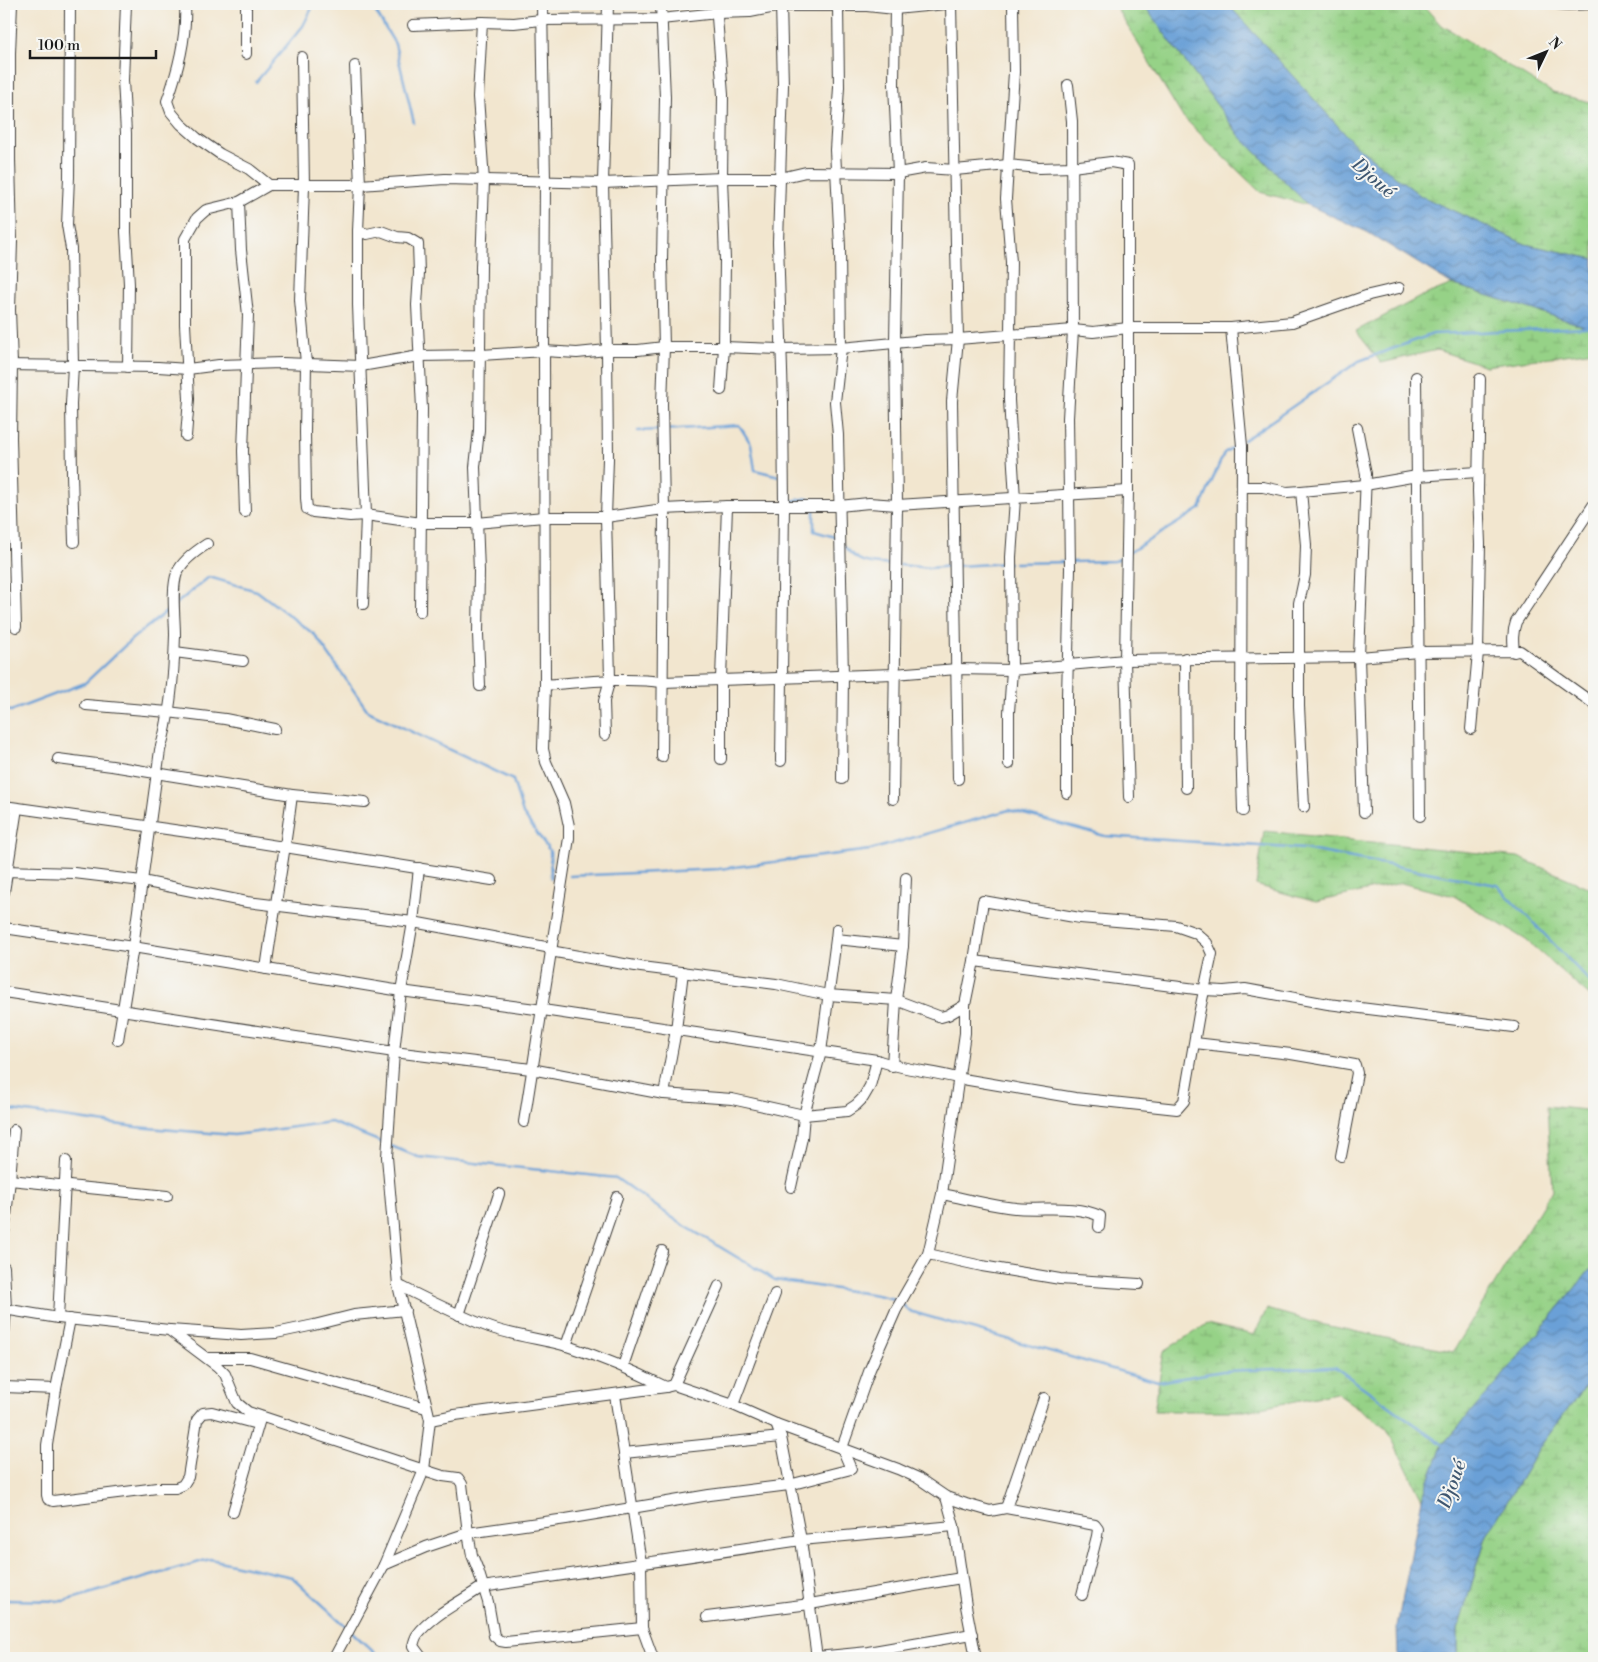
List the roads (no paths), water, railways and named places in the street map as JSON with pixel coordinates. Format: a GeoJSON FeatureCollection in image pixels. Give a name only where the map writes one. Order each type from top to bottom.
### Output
{"type":"FeatureCollection","features":[{"type":"Feature","properties":{"kind":"street"},"geometry":{"type":"LineString","coordinates":[[12,4],[10,141],[12,241],[8,364],[16,627]]}},
{"type":"Feature","properties":{"kind":"street"},"geometry":{"type":"LineString","coordinates":[[70,4],[67,225],[71,249],[73,365],[71,404],[74,542]]}},
{"type":"Feature","properties":{"kind":"street"},"geometry":{"type":"LineString","coordinates":[[126,4],[123,80],[129,284],[128,367]]}},
{"type":"Feature","properties":{"kind":"street"},"geometry":{"type":"LineString","coordinates":[[186,4],[185,31],[167,101],[171,112],[197,138],[220,154],[249,169],[269,185]]}},
{"type":"Feature","properties":{"kind":"street"},"geometry":{"type":"LineString","coordinates":[[246,4],[246,54]]}},
{"type":"Feature","properties":{"kind":"street"},"geometry":{"type":"LineString","coordinates":[[524,1122],[569,838],[569,826],[564,802],[551,774],[543,749],[546,685],[544,517],[545,181],[542,4]]}},
{"type":"Feature","properties":{"kind":"street"},"geometry":{"type":"LineString","coordinates":[[605,735],[604,701],[610,679],[606,517],[608,459],[604,183],[608,4]]}},
{"type":"Feature","properties":{"kind":"street"},"geometry":{"type":"LineString","coordinates":[[661,4],[665,97],[662,261],[664,347],[662,404],[664,509],[662,757]]}},
{"type":"Feature","properties":{"kind":"street"},"geometry":{"type":"LineString","coordinates":[[413,25],[541,20],[661,19],[717,8],[750,12],[781,5],[895,6],[946,4]]}},
{"type":"Feature","properties":{"kind":"street"},"geometry":{"type":"LineString","coordinates":[[951,4],[958,339],[952,401],[958,779]]}},
{"type":"Feature","properties":{"kind":"street"},"geometry":{"type":"LineString","coordinates":[[1009,764],[1009,712],[1012,670],[1011,558],[1015,499],[1009,400],[1011,262],[1006,199],[1014,72],[1013,4]]}},
{"type":"Feature","properties":{"kind":"street"},"geometry":{"type":"LineString","coordinates":[[1556,4],[1594,4]]}},
{"type":"Feature","properties":{"kind":"street"},"geometry":{"type":"LineString","coordinates":[[781,5],[783,84],[778,242],[784,507],[781,761]]}},
{"type":"Feature","properties":{"kind":"street"},"geometry":{"type":"LineString","coordinates":[[838,5],[840,87],[835,173],[840,246],[841,348],[835,402],[839,506],[842,779]]}},
{"type":"Feature","properties":{"kind":"street"},"geometry":{"type":"LineString","coordinates":[[893,799],[897,505],[895,342],[898,173],[894,84],[895,6]]}},
{"type":"Feature","properties":{"kind":"street"},"geometry":{"type":"LineString","coordinates":[[717,8],[723,95],[722,178],[725,260],[724,347],[721,390]]}},
{"type":"Feature","properties":{"kind":"street"},"geometry":{"type":"LineString","coordinates":[[480,686],[478,634],[479,571],[475,467],[479,430],[484,181],[478,97],[482,22]]}},
{"type":"Feature","properties":{"kind":"street"},"geometry":{"type":"LineString","coordinates":[[302,57],[304,186],[300,300],[306,363],[306,498],[308,509],[312,512],[350,516],[366,515],[421,523],[476,523],[544,517],[606,517],[664,509],[727,506],[839,506],[870,503],[897,505],[1128,491]]}},
{"type":"Feature","properties":{"kind":"street"},"geometry":{"type":"LineString","coordinates":[[356,66],[360,185],[358,305],[366,515],[363,604]]}},
{"type":"Feature","properties":{"kind":"street"},"geometry":{"type":"LineString","coordinates":[[1067,793],[1070,569],[1068,418],[1073,330],[1072,121],[1068,85]]}},
{"type":"Feature","properties":{"kind":"street"},"geometry":{"type":"LineString","coordinates":[[186,436],[190,399],[184,324],[185,239],[197,218],[206,210],[239,202],[269,185],[360,185],[445,180],[604,183],[722,178],[780,178],[806,172],[898,173],[926,168],[955,170],[1008,165],[1039,168],[1072,167],[1110,162],[1128,165],[1128,491],[1125,660],[1129,797]]}},
{"type":"Feature","properties":{"kind":"street"},"geometry":{"type":"LineString","coordinates":[[239,202],[241,250],[248,315],[243,451],[245,512]]}},
{"type":"Feature","properties":{"kind":"street"},"geometry":{"type":"LineString","coordinates":[[358,231],[367,234],[381,231],[397,237],[408,238],[418,244],[417,306],[422,409],[420,612]]}},
{"type":"Feature","properties":{"kind":"street"},"geometry":{"type":"LineString","coordinates":[[8,364],[188,369],[219,365],[306,363],[361,366],[419,356],[544,351],[577,353],[664,347],[841,348],[895,342],[1073,330],[1093,332],[1128,328],[1232,328],[1292,322],[1369,295],[1399,288]]}},
{"type":"Feature","properties":{"kind":"street"},"geometry":{"type":"LineString","coordinates":[[1232,328],[1242,446],[1241,740],[1243,811]]}},
{"type":"Feature","properties":{"kind":"street"},"geometry":{"type":"LineString","coordinates":[[1416,377],[1420,816]]}},
{"type":"Feature","properties":{"kind":"street"},"geometry":{"type":"LineString","coordinates":[[1471,729],[1478,652],[1480,379]]}},
{"type":"Feature","properties":{"kind":"street"},"geometry":{"type":"LineString","coordinates":[[1357,428],[1366,474],[1364,485],[1363,573],[1359,657],[1364,812]]}},
{"type":"Feature","properties":{"kind":"street"},"geometry":{"type":"LineString","coordinates":[[1242,487],[1263,487],[1287,492],[1364,485],[1417,476],[1478,472]]}},
{"type":"Feature","properties":{"kind":"street"},"geometry":{"type":"LineString","coordinates":[[1301,491],[1306,545],[1305,575],[1299,604],[1299,706],[1304,807]]}},
{"type":"Feature","properties":{"kind":"street"},"geometry":{"type":"LineString","coordinates":[[1514,652],[1513,630],[1516,622],[1594,504]]}},
{"type":"Feature","properties":{"kind":"street"},"geometry":{"type":"LineString","coordinates":[[720,759],[727,506]]}},
{"type":"Feature","properties":{"kind":"street"},"geometry":{"type":"LineString","coordinates":[[118,1040],[133,947],[160,750],[168,712],[175,652],[174,590],[177,573],[193,553],[207,544]]}},
{"type":"Feature","properties":{"kind":"street"},"geometry":{"type":"LineString","coordinates":[[546,685],[610,679],[643,679],[663,682],[721,678],[894,674],[957,669],[1012,670],[1125,660],[1359,657],[1418,652],[1520,651],[1594,704]]}},
{"type":"Feature","properties":{"kind":"street"},"geometry":{"type":"LineString","coordinates":[[175,652],[243,661]]}},
{"type":"Feature","properties":{"kind":"street"},"geometry":{"type":"LineString","coordinates":[[1185,658],[1186,788]]}},
{"type":"Feature","properties":{"kind":"street"},"geometry":{"type":"LineString","coordinates":[[86,705],[225,719],[275,729]]}},
{"type":"Feature","properties":{"kind":"street"},"geometry":{"type":"LineString","coordinates":[[58,759],[292,795],[365,802]]}},
{"type":"Feature","properties":{"kind":"street"},"geometry":{"type":"LineString","coordinates":[[266,969],[286,848],[292,795]]}},
{"type":"Feature","properties":{"kind":"street"},"geometry":{"type":"LineString","coordinates":[[4,806],[202,834],[492,880]]}},
{"type":"Feature","properties":{"kind":"street"},"geometry":{"type":"LineString","coordinates":[[4,892],[5,871],[17,808]]}},
{"type":"Feature","properties":{"kind":"street"},"geometry":{"type":"LineString","coordinates":[[334,1658],[384,1565],[424,1470],[430,1420],[398,1285],[387,1157],[394,1052],[419,868]]}},
{"type":"Feature","properties":{"kind":"street"},"geometry":{"type":"LineString","coordinates":[[5,871],[74,873],[142,881],[275,906],[413,922],[633,966],[776,984],[828,995],[896,1000],[941,1016],[948,1015],[965,1005]]}},
{"type":"Feature","properties":{"kind":"street"},"geometry":{"type":"LineString","coordinates":[[892,1066],[896,1000],[903,946],[906,878]]}},
{"type":"Feature","properties":{"kind":"street"},"geometry":{"type":"LineString","coordinates":[[4,928],[402,991],[877,1060],[892,1066],[958,1078],[1075,1098],[1177,1109],[1184,1101],[1199,1014],[1212,954],[1206,943],[1196,933],[1176,926],[1080,918],[983,901],[965,1005],[965,1034],[958,1078],[942,1194],[928,1254],[896,1310],[870,1369],[842,1448],[851,1469],[789,1485],[709,1495],[468,1534],[426,1547],[384,1565]]}},
{"type":"Feature","properties":{"kind":"street"},"geometry":{"type":"LineString","coordinates":[[791,1187],[802,1138],[804,1115],[821,1052],[836,934],[903,946]]}},
{"type":"Feature","properties":{"kind":"street"},"geometry":{"type":"LineString","coordinates":[[974,961],[1204,990],[1245,989],[1328,1004],[1514,1027]]}},
{"type":"Feature","properties":{"kind":"street"},"geometry":{"type":"LineString","coordinates":[[664,1094],[676,1030],[683,972]]}},
{"type":"Feature","properties":{"kind":"street"},"geometry":{"type":"LineString","coordinates":[[4,992],[394,1052],[531,1069],[664,1094],[732,1099],[804,1115],[847,1111],[856,1105],[870,1086],[877,1060]]}},
{"type":"Feature","properties":{"kind":"street"},"geometry":{"type":"LineString","coordinates":[[1195,1043],[1291,1054],[1355,1065],[1357,1073],[1341,1156]]}},
{"type":"Feature","properties":{"kind":"street"},"geometry":{"type":"LineString","coordinates":[[4,1233],[14,1130]]}},
{"type":"Feature","properties":{"kind":"street"},"geometry":{"type":"LineString","coordinates":[[58,1318],[66,1161]]}},
{"type":"Feature","properties":{"kind":"street"},"geometry":{"type":"LineString","coordinates":[[10,1180],[166,1196]]}},
{"type":"Feature","properties":{"kind":"street"},"geometry":{"type":"LineString","coordinates":[[459,1315],[499,1194]]}},
{"type":"Feature","properties":{"kind":"street"},"geometry":{"type":"LineString","coordinates":[[942,1194],[1008,1208],[1078,1209],[1090,1211],[1100,1216],[1099,1227]]}},
{"type":"Feature","properties":{"kind":"street"},"geometry":{"type":"LineString","coordinates":[[566,1346],[617,1197]]}},
{"type":"Feature","properties":{"kind":"street"},"geometry":{"type":"LineString","coordinates":[[623,1366],[662,1251]]}},
{"type":"Feature","properties":{"kind":"street"},"geometry":{"type":"LineString","coordinates":[[928,1254],[982,1266],[1060,1279],[1139,1284]]}},
{"type":"Feature","properties":{"kind":"street"},"geometry":{"type":"LineString","coordinates":[[4,1267],[4,1333]]}},
{"type":"Feature","properties":{"kind":"street"},"geometry":{"type":"LineString","coordinates":[[398,1285],[459,1315],[491,1328],[526,1338],[566,1346],[623,1366],[670,1386],[733,1405],[776,1424],[918,1478],[946,1497],[990,1511],[1006,1508],[1095,1526],[1098,1529],[1082,1595]]}},
{"type":"Feature","properties":{"kind":"street"},"geometry":{"type":"LineString","coordinates":[[670,1386],[719,1286]]}},
{"type":"Feature","properties":{"kind":"street"},"geometry":{"type":"LineString","coordinates":[[733,1405],[775,1294]]}},
{"type":"Feature","properties":{"kind":"street"},"geometry":{"type":"LineString","coordinates":[[5,1309],[70,1320],[169,1330],[241,1334],[276,1333],[354,1315],[405,1310]]}},
{"type":"Feature","properties":{"kind":"street"},"geometry":{"type":"LineString","coordinates":[[70,1320],[46,1446],[48,1499],[53,1501],[157,1488],[176,1488],[183,1485],[188,1478],[194,1430],[197,1420],[203,1413],[212,1412],[259,1420],[443,1476],[458,1478],[462,1484],[468,1534],[482,1587],[488,1602],[494,1636],[500,1641],[564,1637],[642,1628]]}},
{"type":"Feature","properties":{"kind":"street"},"geometry":{"type":"LineString","coordinates":[[169,1330],[208,1358],[225,1374],[237,1403],[259,1420]]}},
{"type":"Feature","properties":{"kind":"street"},"geometry":{"type":"LineString","coordinates":[[208,1358],[250,1358],[426,1408]]}},
{"type":"Feature","properties":{"kind":"street"},"geometry":{"type":"LineString","coordinates":[[430,1420],[670,1386]]}},
{"type":"Feature","properties":{"kind":"street"},"geometry":{"type":"LineString","coordinates":[[4,1387],[56,1388]]}},
{"type":"Feature","properties":{"kind":"street"},"geometry":{"type":"LineString","coordinates":[[615,1395],[641,1563],[642,1628],[653,1658]]}},
{"type":"Feature","properties":{"kind":"street"},"geometry":{"type":"LineString","coordinates":[[1006,1508],[1044,1398]]}},
{"type":"Feature","properties":{"kind":"street"},"geometry":{"type":"LineString","coordinates":[[233,1512],[259,1420]]}},
{"type":"Feature","properties":{"kind":"street"},"geometry":{"type":"LineString","coordinates":[[776,1424],[781,1437],[801,1540],[817,1657],[868,1655],[972,1634]]}},
{"type":"Feature","properties":{"kind":"street"},"geometry":{"type":"LineString","coordinates":[[624,1453],[781,1437]]}},
{"type":"Feature","properties":{"kind":"street"},"geometry":{"type":"LineString","coordinates":[[946,1497],[954,1526],[961,1578],[976,1658]]}},
{"type":"Feature","properties":{"kind":"street"},"geometry":{"type":"LineString","coordinates":[[422,1658],[413,1646],[416,1636],[445,1611],[482,1587],[801,1540],[954,1526]]}},
{"type":"Feature","properties":{"kind":"street"},"geometry":{"type":"LineString","coordinates":[[707,1617],[810,1604],[961,1578]]}},
{"type":"Feature","properties":{"kind":"water","name":"Djoué"},"geometry":{"type":"Polygon","coordinates":[[[1143,4],[1230,4],[1234,11],[1355,145],[1421,196],[1525,244],[1594,259],[1594,329],[1452,284],[1367,232],[1308,205],[1239,135],[1143,4]]]}},
{"type":"Feature","properties":{"kind":"water","name":"Djoué"},"geometry":{"type":"Polygon","coordinates":[[[1594,1265],[1594,1377],[1539,1448],[1486,1537],[1458,1629],[1458,1658],[1398,1658],[1397,1626],[1422,1499],[1443,1444],[1496,1384],[1594,1265]]]}},
{"type":"Feature","properties":{"kind":"waterway"},"geometry":{"type":"LineString","coordinates":[[256,82],[303,26],[314,4]]}},
{"type":"Feature","properties":{"kind":"waterway"},"geometry":{"type":"LineString","coordinates":[[371,4],[395,44],[414,123]]}},
{"type":"Feature","properties":{"kind":"waterway"},"geometry":{"type":"LineString","coordinates":[[1244,440],[1359,361],[1433,334],[1588,327]]}},
{"type":"Feature","properties":{"kind":"waterway"},"geometry":{"type":"LineString","coordinates":[[664,430],[739,425],[751,444],[755,470],[779,476]]}},
{"type":"Feature","properties":{"kind":"waterway"},"geometry":{"type":"LineString","coordinates":[[638,431],[659,430]]}},
{"type":"Feature","properties":{"kind":"waterway"},"geometry":{"type":"LineString","coordinates":[[1130,552],[1200,509],[1224,453],[1239,443]]}},
{"type":"Feature","properties":{"kind":"waterway"},"geometry":{"type":"LineString","coordinates":[[791,501],[809,498],[812,504]]}},
{"type":"Feature","properties":{"kind":"waterway"},"geometry":{"type":"LineString","coordinates":[[814,509],[814,531],[838,538]]}},
{"type":"Feature","properties":{"kind":"waterway"},"geometry":{"type":"LineString","coordinates":[[844,546],[855,557],[866,562],[895,565]]}},
{"type":"Feature","properties":{"kind":"waterway"},"geometry":{"type":"LineString","coordinates":[[1072,562],[1115,561],[1123,557]]}},
{"type":"Feature","properties":{"kind":"waterway"},"geometry":{"type":"LineString","coordinates":[[1015,563],[1067,562]]}},
{"type":"Feature","properties":{"kind":"waterway"},"geometry":{"type":"LineString","coordinates":[[957,566],[1009,563]]}},
{"type":"Feature","properties":{"kind":"waterway"},"geometry":{"type":"LineString","coordinates":[[900,565],[930,568],[952,566]]}},
{"type":"Feature","properties":{"kind":"waterway"},"geometry":{"type":"LineString","coordinates":[[177,603],[209,577],[257,591],[315,635],[368,711],[513,780],[523,814],[550,851],[551,878]]}},
{"type":"Feature","properties":{"kind":"waterway"},"geometry":{"type":"LineString","coordinates":[[4,710],[11,711],[85,683],[132,639],[171,608]]}},
{"type":"Feature","properties":{"kind":"waterway"},"geometry":{"type":"LineString","coordinates":[[570,876],[719,869],[870,850],[1009,810],[1105,836],[1304,849],[1497,885],[1594,986]]}},
{"type":"Feature","properties":{"kind":"waterway"},"geometry":{"type":"LineString","coordinates":[[4,1109],[136,1127],[234,1135],[331,1122],[386,1144]]}},
{"type":"Feature","properties":{"kind":"waterway"},"geometry":{"type":"LineString","coordinates":[[391,1146],[418,1157],[616,1178],[680,1223],[775,1280],[877,1295],[898,1300]]}},
{"type":"Feature","properties":{"kind":"waterway"},"geometry":{"type":"LineString","coordinates":[[902,1304],[909,1311],[1158,1382],[1223,1371],[1335,1367],[1445,1446]]}},
{"type":"Feature","properties":{"kind":"waterway"},"geometry":{"type":"LineString","coordinates":[[4,1600],[64,1601],[210,1559],[292,1577],[347,1627]]}},
{"type":"Feature","properties":{"kind":"waterway"},"geometry":{"type":"LineString","coordinates":[[351,1631],[380,1658]]}}]}
